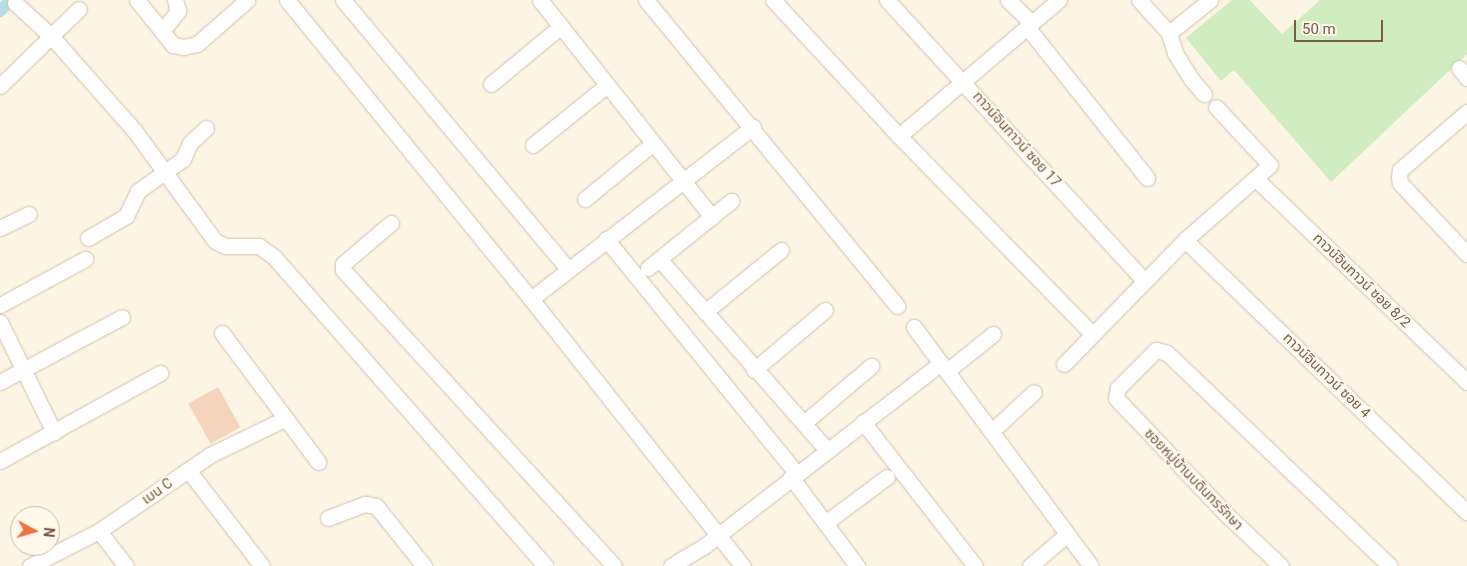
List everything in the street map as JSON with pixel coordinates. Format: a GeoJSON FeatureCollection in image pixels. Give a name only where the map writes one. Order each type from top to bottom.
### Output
{"type":"FeatureCollection","features":[{"type":"Feature","properties":{"kind":"street"},"geometry":{"type":"LineString","coordinates":[[138,0],[173,45],[190,46],[248,0]]}},
{"type":"Feature","properties":{"kind":"street"},"geometry":{"type":"LineString","coordinates":[[162,31],[178,11],[175,0]]}},
{"type":"Feature","properties":{"kind":"street"},"geometry":{"type":"LineString","coordinates":[[287,0],[531,298],[743,566]]}},
{"type":"Feature","properties":{"kind":"street"},"geometry":{"type":"LineString","coordinates":[[343,0],[568,269]]}},
{"type":"Feature","properties":{"kind":"street"},"geometry":{"type":"LineString","coordinates":[[540,0],[652,144],[683,179],[712,217]]}},
{"type":"Feature","properties":{"kind":"street"},"geometry":{"type":"LineString","coordinates":[[646,0],[753,127],[897,306]]}},
{"type":"Feature","properties":{"kind":"street"},"geometry":{"type":"LineString","coordinates":[[774,0],[899,136],[1091,334]]}},
{"type":"Feature","properties":{"kind":"street","name":"ทาวน์อินทาวน์ ซอย 17"},"geometry":{"type":"LineString","coordinates":[[887,0],[963,80],[1144,280]]}},
{"type":"Feature","properties":{"kind":"street"},"geometry":{"type":"LineString","coordinates":[[1008,0],[1030,25],[1147,178]]}},
{"type":"Feature","properties":{"kind":"street"},"geometry":{"type":"LineString","coordinates":[[899,136],[1059,0]]}},
{"type":"Feature","properties":{"kind":"street"},"geometry":{"type":"LineString","coordinates":[[1139,0],[1169,33],[1175,53],[1191,79],[1204,94]]}},
{"type":"Feature","properties":{"kind":"street"},"geometry":{"type":"LineString","coordinates":[[1169,33],[1210,0]]}},
{"type":"Feature","properties":{"kind":"street"},"geometry":{"type":"LineString","coordinates":[[15,3],[51,36],[134,130],[165,174],[220,245],[251,244],[274,257],[545,566]]}},
{"type":"Feature","properties":{"kind":"street"},"geometry":{"type":"LineString","coordinates":[[0,86],[80,8]]}},
{"type":"Feature","properties":{"kind":"street"},"geometry":{"type":"LineString","coordinates":[[491,84],[561,26]]}},
{"type":"Feature","properties":{"kind":"street"},"geometry":{"type":"LineString","coordinates":[[533,145],[607,85]]}},
{"type":"Feature","properties":{"kind":"street"},"geometry":{"type":"LineString","coordinates":[[1064,364],[1091,334],[1185,240],[1270,165],[1216,107]]}},
{"type":"Feature","properties":{"kind":"street"},"geometry":{"type":"LineString","coordinates":[[1464,245],[1400,183],[1399,176],[1400,170],[1467,112]]}},
{"type":"Feature","properties":{"kind":"street"},"geometry":{"type":"LineString","coordinates":[[531,298],[683,179],[753,127]]}},
{"type":"Feature","properties":{"kind":"street"},"geometry":{"type":"LineString","coordinates":[[88,238],[126,216],[138,191],[165,174],[183,158],[190,143],[206,128]]}},
{"type":"Feature","properties":{"kind":"street"},"geometry":{"type":"LineString","coordinates":[[585,199],[652,144]]}},
{"type":"Feature","properties":{"kind":"street","name":"ทาวน์อินทาวน์ ซอย 8/2"},"geometry":{"type":"LineString","coordinates":[[1256,178],[1467,382]]}},
{"type":"Feature","properties":{"kind":"street"},"geometry":{"type":"LineString","coordinates":[[730,201],[654,264],[704,312],[754,370],[805,422],[827,450]]}},
{"type":"Feature","properties":{"kind":"street"},"geometry":{"type":"LineString","coordinates":[[0,228],[30,214]]}},
{"type":"Feature","properties":{"kind":"street"},"geometry":{"type":"LineString","coordinates":[[391,223],[343,264],[343,270],[614,566]]}},
{"type":"Feature","properties":{"kind":"street"},"geometry":{"type":"LineString","coordinates":[[606,240],[794,475],[857,566]]}},
{"type":"Feature","properties":{"kind":"street","name":"ทาวน์อินทาวน์ ซอย 4"},"geometry":{"type":"LineString","coordinates":[[1185,240],[1467,512]]}},
{"type":"Feature","properties":{"kind":"street"},"geometry":{"type":"LineString","coordinates":[[704,312],[780,250]]}},
{"type":"Feature","properties":{"kind":"street"},"geometry":{"type":"LineString","coordinates":[[0,305],[85,259]]}},
{"type":"Feature","properties":{"kind":"street"},"geometry":{"type":"LineString","coordinates":[[754,370],[825,310]]}},
{"type":"Feature","properties":{"kind":"street"},"geometry":{"type":"LineString","coordinates":[[0,382],[122,317]]}},
{"type":"Feature","properties":{"kind":"street"},"geometry":{"type":"LineString","coordinates":[[0,322],[54,432]]}},
{"type":"Feature","properties":{"kind":"street"},"geometry":{"type":"LineString","coordinates":[[914,327],[1091,566]]}},
{"type":"Feature","properties":{"kind":"street"},"geometry":{"type":"LineString","coordinates":[[222,333],[318,462]]}},
{"type":"Feature","properties":{"kind":"street"},"geometry":{"type":"LineString","coordinates":[[677,565],[863,422],[994,334]]}},
{"type":"Feature","properties":{"kind":"street","name":"ซอยหมู่บ้านบดินทรรักษา"},"geometry":{"type":"LineString","coordinates":[[1281,566],[1227,515],[1116,398],[1118,388],[1156,350],[1162,349],[1380,563]]}},
{"type":"Feature","properties":{"kind":"street"},"geometry":{"type":"LineString","coordinates":[[805,422],[871,366]]}},
{"type":"Feature","properties":{"kind":"street"},"geometry":{"type":"LineString","coordinates":[[0,461],[160,373]]}},
{"type":"Feature","properties":{"kind":"street"},"geometry":{"type":"LineString","coordinates":[[992,432],[1034,392]]}},
{"type":"Feature","properties":{"kind":"street","name":"เมน C"},"geometry":{"type":"LineString","coordinates":[[30,566],[99,531],[210,456],[284,418]]}},
{"type":"Feature","properties":{"kind":"street"},"geometry":{"type":"LineString","coordinates":[[863,422],[975,566]]}},
{"type":"Feature","properties":{"kind":"street"},"geometry":{"type":"LineString","coordinates":[[188,470],[262,566]]}},
{"type":"Feature","properties":{"kind":"street"},"geometry":{"type":"LineString","coordinates":[[826,522],[887,477]]}},
{"type":"Feature","properties":{"kind":"street"},"geometry":{"type":"LineString","coordinates":[[328,518],[364,504],[376,506],[424,566]]}},
{"type":"Feature","properties":{"kind":"street"},"geometry":{"type":"LineString","coordinates":[[99,531],[126,566]]}},
{"type":"Feature","properties":{"kind":"street"},"geometry":{"type":"LineString","coordinates":[[1030,566],[1066,534]]}},
{"type":"Feature","properties":{"kind":"green space"},"geometry":{"type":"Polygon","coordinates":[[[1232,0],[1250,0],[1282,34],[1320,0],[1467,0],[1467,54],[1331,182],[1234,70],[1221,81],[1186,38],[1232,0]]]}},
{"type":"Feature","properties":{"kind":"building"},"geometry":{"type":"Polygon","coordinates":[[[218,387],[240,427],[211,444],[188,403],[218,387]]]}},
{"type":"Feature","properties":{"kind":"waterway"},"geometry":{"type":"LineString","coordinates":[[0,11],[11,0]]}}]}
